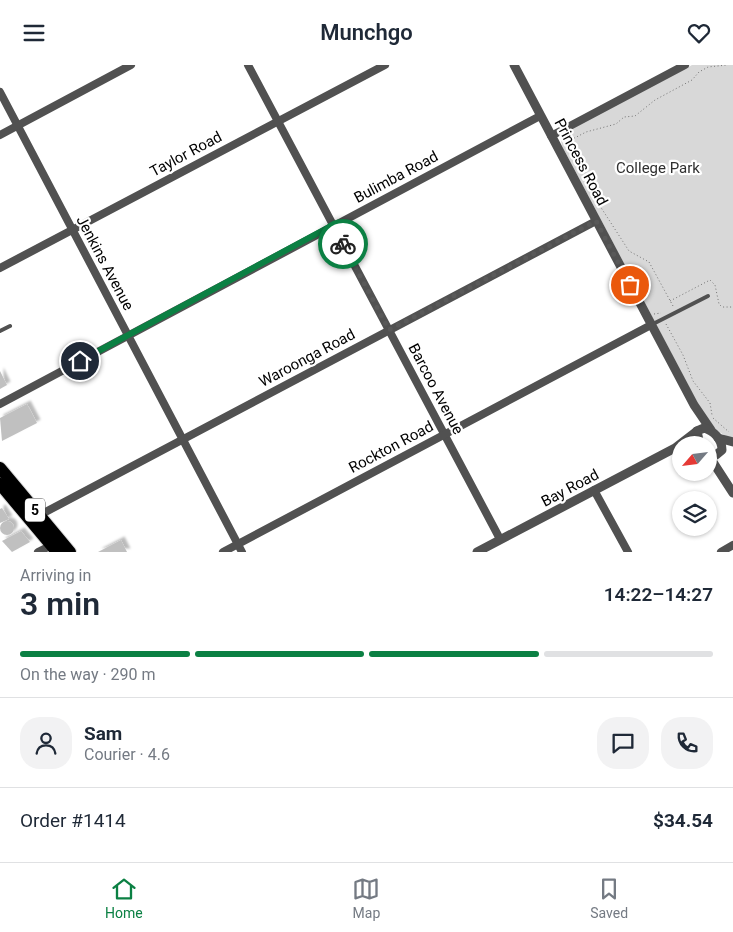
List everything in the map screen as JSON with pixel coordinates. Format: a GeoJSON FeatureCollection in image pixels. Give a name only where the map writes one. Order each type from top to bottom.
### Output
{"type":"FeatureCollection","features":[{"type":"Feature","properties":{"kind":"highway","name":"5"},"geometry":{"type":"LineString","coordinates":[[0,468],[56,546],[70,552]]}},
{"type":"Feature","properties":{"kind":"highway","name":"5"},"geometry":{"type":"LineString","coordinates":[[0,484],[35,518]]}},
{"type":"Feature","properties":{"kind":"street"},"geometry":{"type":"LineString","coordinates":[[0,135],[131,65]]}},
{"type":"Feature","properties":{"kind":"street","name":"Barcoo Avenue"},"geometry":{"type":"LineString","coordinates":[[248,65],[500,539]]}},
{"type":"Feature","properties":{"kind":"street","name":"Taylor Road"},"geometry":{"type":"LineString","coordinates":[[0,269],[384,65]]}},
{"type":"Feature","properties":{"kind":"street","name":"Princess Road"},"geometry":{"type":"LineString","coordinates":[[514,65],[694,405],[716,436]]}},
{"type":"Feature","properties":{"kind":"street"},"geometry":{"type":"LineString","coordinates":[[551,136],[685,65]]}},
{"type":"Feature","properties":{"kind":"street","name":"Jenkins Avenue"},"geometry":{"type":"LineString","coordinates":[[0,93],[242,552]]}},
{"type":"Feature","properties":{"kind":"street","name":"Bulimba Road"},"geometry":{"type":"LineString","coordinates":[[0,405],[127,335],[540,116]]}},
{"type":"Feature","properties":{"kind":"street","name":"Waroonga Road"},"geometry":{"type":"LineString","coordinates":[[35,518],[596,221]]}},
{"type":"Feature","properties":{"kind":"street","name":"Rockton Road"},"geometry":{"type":"LineString","coordinates":[[223,552],[652,325]]}},
{"type":"Feature","properties":{"kind":"street","name":"Princess Road"},"geometry":{"type":"LineString","coordinates":[[694,405],[697,436]]}},
{"type":"Feature","properties":{"kind":"street"},"geometry":{"type":"LineString","coordinates":[[698,430],[711,430]]}},
{"type":"Feature","properties":{"kind":"street","name":"Bay Road"},"geometry":{"type":"LineString","coordinates":[[691,436],[698,430]]}},
{"type":"Feature","properties":{"kind":"street"},"geometry":{"type":"LineString","coordinates":[[718,438],[733,442]]}},
{"type":"Feature","properties":{"kind":"street"},"geometry":{"type":"LineString","coordinates":[[718,453],[733,447]]}},
{"type":"Feature","properties":{"kind":"street","name":"Bay Road"},"geometry":{"type":"LineString","coordinates":[[477,552],[672,450]]}},
{"type":"Feature","properties":{"kind":"street"},"geometry":{"type":"LineString","coordinates":[[718,463],[733,493]]}},
{"type":"Feature","properties":{"kind":"street"},"geometry":{"type":"LineString","coordinates":[[594,490],[628,552]]}},
{"type":"Feature","properties":{"kind":"street"},"geometry":{"type":"LineString","coordinates":[[721,552],[733,545]]}},
{"type":"Feature","properties":{"kind":"street"},"geometry":{"type":"LineString","coordinates":[[38,552],[56,546]]}},
{"type":"Feature","properties":{"kind":"lane"},"geometry":{"type":"LineString","coordinates":[[652,325],[708,296]]}},
{"type":"Feature","properties":{"kind":"lane"},"geometry":{"type":"LineString","coordinates":[[0,331],[10,326]]}},
{"type":"Feature","properties":{"kind":"path"},"geometry":{"type":"LineString","coordinates":[[673,308],[649,262],[629,251],[591,192],[568,142],[586,132],[616,124],[624,117],[635,116],[656,100],[692,81],[699,72],[708,67],[727,65]]}},
{"type":"Feature","properties":{"kind":"path"},"geometry":{"type":"LineString","coordinates":[[651,315],[667,310]]}},
{"type":"Feature","properties":{"kind":"path"},"geometry":{"type":"LineString","coordinates":[[661,313],[683,355],[693,381],[710,403],[712,417],[733,434]]}},
{"type":"Feature","properties":{"kind":"green space","name":"College Park"},"geometry":{"type":"Polygon","coordinates":[[[692,65],[733,65],[733,439],[715,428],[696,400],[562,146],[561,140],[568,130],[692,65]]]}},
{"type":"Feature","properties":{"kind":"building"},"geometry":{"type":"Polygon","coordinates":[[[0,371],[7,385],[0,389],[0,371]]]}},
{"type":"Feature","properties":{"kind":"building"},"geometry":{"type":"Polygon","coordinates":[[[27,404],[37,423],[2,441],[0,418],[27,404]]]}},
{"type":"Feature","properties":{"kind":"building"},"geometry":{"type":"Polygon","coordinates":[[[2,508],[9,519],[0,523],[0,509],[2,508]]]}},
{"type":"Feature","properties":{"kind":"building"},"geometry":{"type":"Polygon","coordinates":[[[7,521],[12,523],[14,528],[12,533],[7,535],[2,533],[0,528],[2,523],[7,521]]]}},
{"type":"Feature","properties":{"kind":"building"},"geometry":{"type":"Polygon","coordinates":[[[21,531],[30,542],[12,552],[2,541],[21,531]]]}},
{"type":"Feature","properties":{"kind":"building"},"geometry":{"type":"Polygon","coordinates":[[[121,540],[127,552],[98,552],[121,540]]]}},
{"type":"Feature","properties":{"kind":"way so far"},"geometry":{"type":"LineString","coordinates":[[343,244],[389,330],[596,221],[630,285]]}},
{"type":"Feature","properties":{"kind":"route"},"geometry":{"type":"LineString","coordinates":[[80,361],[333,225],[343,244]]}}]}
